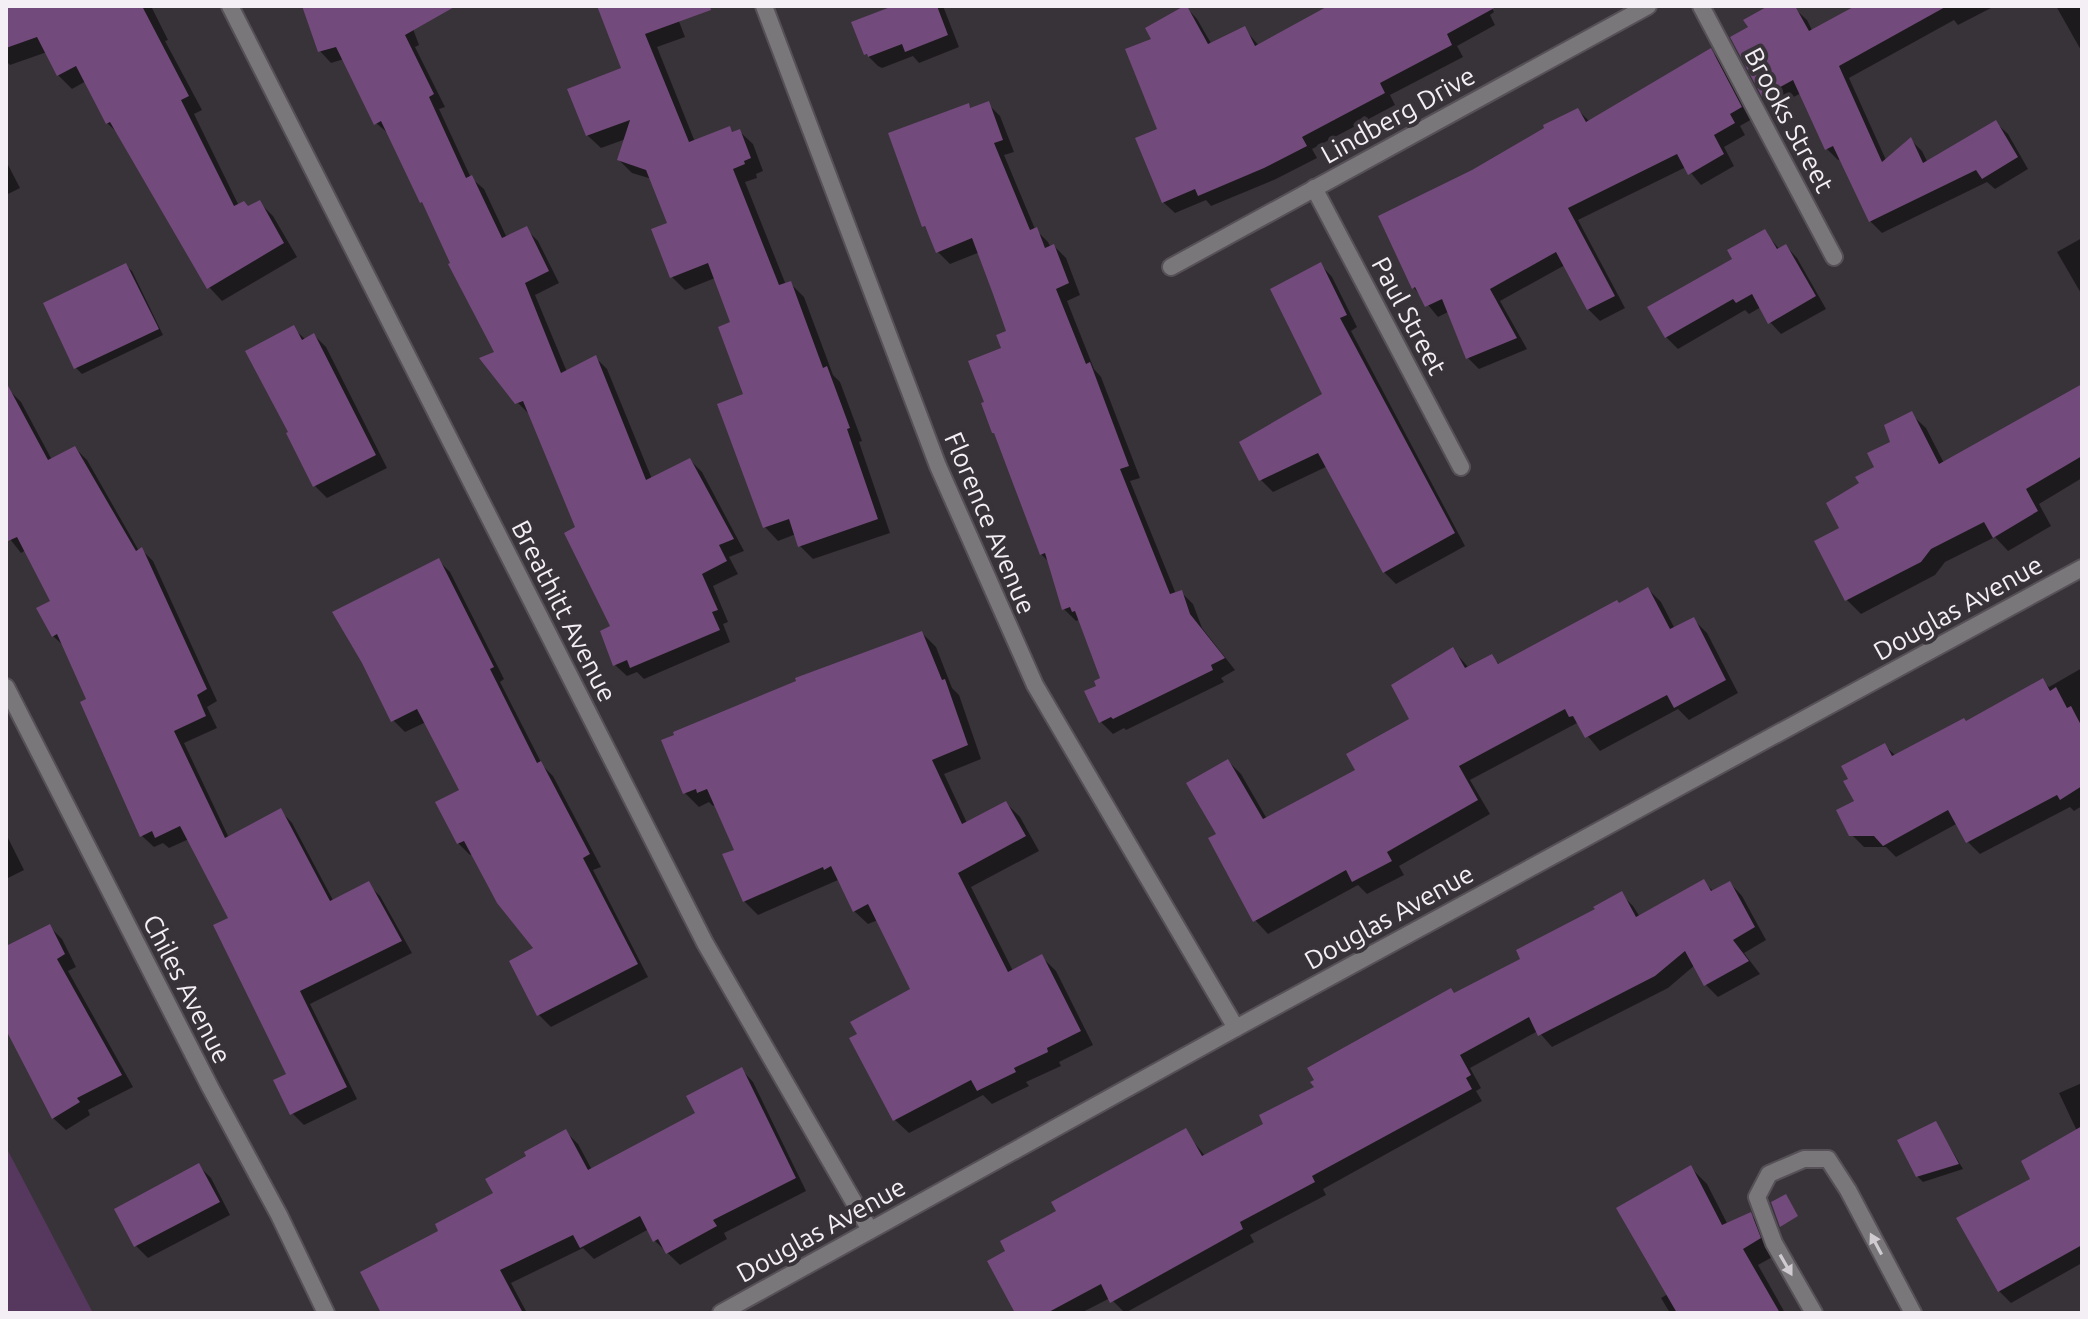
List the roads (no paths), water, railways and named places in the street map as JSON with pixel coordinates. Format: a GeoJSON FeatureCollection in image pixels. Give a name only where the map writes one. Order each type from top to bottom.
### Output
{"type":"FeatureCollection","features":[{"type":"Feature","properties":{"kind":"street","name":"Breathitt Avenue"},"geometry":{"type":"LineString","coordinates":[[230,6],[705,943],[870,1230]]}},
{"type":"Feature","properties":{"kind":"street","name":"Florence Avenue"},"geometry":{"type":"LineString","coordinates":[[764,6],[938,466],[1035,685],[1236,1028]]}},
{"type":"Feature","properties":{"kind":"street","name":"Lindberg Drive"},"geometry":{"type":"LineString","coordinates":[[1171,267],[1648,6]]}},
{"type":"Feature","properties":{"kind":"street","name":"Brooks Street"},"geometry":{"type":"LineString","coordinates":[[1701,6],[1834,257]]}},
{"type":"Feature","properties":{"kind":"street","name":"Paul Street"},"geometry":{"type":"LineString","coordinates":[[1314,188],[1461,467]]}},
{"type":"Feature","properties":{"kind":"street","name":"Douglas Avenue"},"geometry":{"type":"LineString","coordinates":[[721,1313],[1236,1028],[2082,568]]}},
{"type":"Feature","properties":{"kind":"street","name":"Chiles Avenue"},"geometry":{"type":"LineString","coordinates":[[6,687],[210,1087],[279,1215],[326,1313]]}},
{"type":"Feature","properties":{"kind":"street"},"geometry":{"type":"LineString","coordinates":[[1814,1313],[1774,1243],[1757,1197],[1769,1174],[1804,1159],[1828,1159],[1848,1190],[1913,1313]]}}]}
